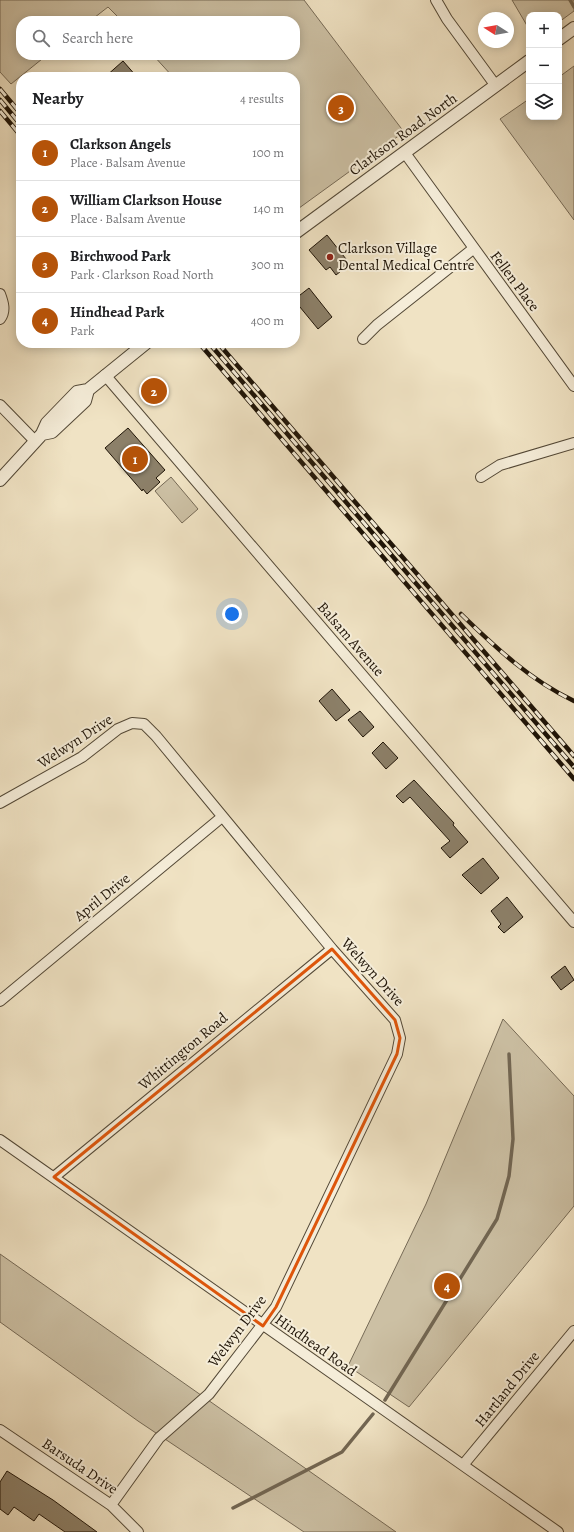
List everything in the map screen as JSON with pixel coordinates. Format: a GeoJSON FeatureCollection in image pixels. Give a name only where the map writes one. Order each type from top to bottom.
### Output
{"type":"FeatureCollection","features":[{"type":"Feature","properties":{"kind":"street"},"geometry":{"type":"LineString","coordinates":[[436,0],[447,19],[496,86]]}},
{"type":"Feature","properties":{"kind":"street"},"geometry":{"type":"LineString","coordinates":[[562,37],[574,28]]}},
{"type":"Feature","properties":{"kind":"street","name":"Clarkson Road North"},"geometry":{"type":"LineString","coordinates":[[300,229],[526,63]]}},
{"type":"Feature","properties":{"kind":"street","name":"Fellen Place"},"geometry":{"type":"LineString","coordinates":[[405,153],[473,249],[574,386]]}},
{"type":"Feature","properties":{"kind":"street"},"geometry":{"type":"LineString","coordinates":[[363,339],[381,321],[473,249]]}},
{"type":"Feature","properties":{"kind":"street"},"geometry":{"type":"LineString","coordinates":[[0,294],[4,306],[3,316],[0,319]]}},
{"type":"Feature","properties":{"kind":"street"},"geometry":{"type":"LineString","coordinates":[[0,480],[38,437],[52,432],[85,401],[88,390],[140,348]]}},
{"type":"Feature","properties":{"kind":"street","name":"Balsam Avenue"},"geometry":{"type":"LineString","coordinates":[[105,375],[574,922]]}},
{"type":"Feature","properties":{"kind":"street"},"geometry":{"type":"LineString","coordinates":[[0,405],[38,437]]}},
{"type":"Feature","properties":{"kind":"street"},"geometry":{"type":"LineString","coordinates":[[481,477],[500,465],[574,443]]}},
{"type":"Feature","properties":{"kind":"street","name":"Welwyn Drive"},"geometry":{"type":"LineString","coordinates":[[0,803],[82,757],[118,729],[132,723],[144,724],[156,736],[332,949],[395,1020],[400,1038],[397,1054],[276,1307],[263,1326],[248,1341],[209,1394],[159,1438],[111,1505]]}},
{"type":"Feature","properties":{"kind":"street","name":"April Drive"},"geometry":{"type":"LineString","coordinates":[[0,1001],[222,817]]}},
{"type":"Feature","properties":{"kind":"street","name":"Whittington Road"},"geometry":{"type":"LineString","coordinates":[[54,1177],[332,949]]}},
{"type":"Feature","properties":{"kind":"street","name":"Hindhead Road"},"geometry":{"type":"LineString","coordinates":[[0,1140],[558,1532]]}},
{"type":"Feature","properties":{"kind":"street","name":"Hartland Drive"},"geometry":{"type":"LineString","coordinates":[[463,1465],[574,1331]]}},
{"type":"Feature","properties":{"kind":"street","name":"Barsuda Drive"},"geometry":{"type":"LineString","coordinates":[[1,1432],[111,1505],[138,1532]]}},
{"type":"Feature","properties":{"kind":"highlighted area"},"geometry":{"type":"Polygon","coordinates":[[[332,949],[395,1020],[400,1038],[397,1054],[276,1307],[263,1326],[54,1177],[332,949]]]}},
{"type":"Feature","properties":{"kind":"shaded area"},"geometry":{"type":"Polygon","coordinates":[[[0,0],[304,0],[404,132],[300,207],[300,72],[168,72],[158,60],[300,60],[300,16],[117,16],[108,7],[96,16],[16,16],[16,60],[41,60],[26,72],[16,72],[16,80],[11,84],[0,72],[0,0]]]}},
{"type":"Feature","properties":{"kind":"shaded area"},"geometry":{"type":"Polygon","coordinates":[[[512,0],[574,0],[574,11],[562,20],[562,12],[526,12],[526,24],[512,0]]]}},
{"type":"Feature","properties":{"kind":"shaded area"},"geometry":{"type":"Polygon","coordinates":[[[574,66],[574,220],[500,119],[526,101],[526,120],[562,120],[562,75],[574,66]]]}},
{"type":"Feature","properties":{"kind":"shaded area"},"geometry":{"type":"Polygon","coordinates":[[[171,477],[198,509],[182,523],[155,491],[171,477]]]}},
{"type":"Feature","properties":{"kind":"shaded area"},"geometry":{"type":"Polygon","coordinates":[[[503,1019],[574,1096],[574,1206],[409,1407],[348,1366],[426,1204],[503,1019]]]}},
{"type":"Feature","properties":{"kind":"shaded area"},"geometry":{"type":"Polygon","coordinates":[[[0,1254],[396,1532],[304,1532],[138,1421],[0,1322],[0,1254]]]}},
{"type":"Feature","properties":{"kind":"building"},"geometry":{"type":"Polygon","coordinates":[[[123,61],[133,72],[111,72],[123,61]]]}},
{"type":"Feature","properties":{"kind":"building","name":"Clarkson Village Dental Medical Centre"},"geometry":{"type":"Polygon","coordinates":[[[327,235],[350,264],[336,275],[330,267],[326,270],[309,250],[327,235]]]}},
{"type":"Feature","properties":{"kind":"building"},"geometry":{"type":"Polygon","coordinates":[[[309,288],[332,317],[318,329],[300,307],[300,295],[309,288]]]}},
{"type":"Feature","properties":{"kind":"building"},"geometry":{"type":"Polygon","coordinates":[[[152,380],[163,396],[154,401],[144,385],[152,380]]]}},
{"type":"Feature","properties":{"kind":"building"},"geometry":{"type":"Polygon","coordinates":[[[128,428],[165,470],[156,478],[160,482],[147,494],[143,489],[142,491],[105,448],[128,428]]]}},
{"type":"Feature","properties":{"kind":"building"},"geometry":{"type":"Polygon","coordinates":[[[332,689],[350,710],[336,721],[319,701],[332,689]]]}},
{"type":"Feature","properties":{"kind":"building"},"geometry":{"type":"Polygon","coordinates":[[[360,711],[374,727],[363,737],[348,720],[360,711]]]}},
{"type":"Feature","properties":{"kind":"building"},"geometry":{"type":"Polygon","coordinates":[[[383,742],[398,758],[386,769],[372,753],[383,742]]]}},
{"type":"Feature","properties":{"kind":"building"},"geometry":{"type":"Polygon","coordinates":[[[414,780],[454,823],[453,825],[468,842],[450,858],[441,848],[450,841],[410,797],[403,803],[396,796],[414,780]]]}},
{"type":"Feature","properties":{"kind":"building"},"geometry":{"type":"Polygon","coordinates":[[[483,858],[499,878],[481,894],[462,875],[483,858]]]}},
{"type":"Feature","properties":{"kind":"building"},"geometry":{"type":"Polygon","coordinates":[[[507,897],[523,917],[504,933],[498,927],[501,924],[491,911],[507,897]]]}},
{"type":"Feature","properties":{"kind":"building"},"geometry":{"type":"Polygon","coordinates":[[[565,966],[574,980],[561,990],[551,977],[565,966]]]}},
{"type":"Feature","properties":{"kind":"building"},"geometry":{"type":"Polygon","coordinates":[[[7,1471],[53,1500],[97,1532],[65,1532],[39,1514],[34,1521],[14,1507],[8,1515],[0,1509],[0,1482],[7,1471]]]}},
{"type":"Feature","properties":{"kind":"waterway"},"geometry":{"type":"LineString","coordinates":[[570,0],[574,7]]}},
{"type":"Feature","properties":{"kind":"waterway"},"geometry":{"type":"LineString","coordinates":[[385,1400],[497,1219],[509,1176],[513,1139],[509,1054]]}},
{"type":"Feature","properties":{"kind":"waterway"},"geometry":{"type":"LineString","coordinates":[[233,1508],[342,1452],[373,1414]]}},
{"type":"Feature","properties":{"kind":"railway"},"geometry":{"type":"LineString","coordinates":[[0,89],[16,108]]}},
{"type":"Feature","properties":{"kind":"railway"},"geometry":{"type":"LineString","coordinates":[[0,100],[16,119]]}},
{"type":"Feature","properties":{"kind":"railway"},"geometry":{"type":"LineString","coordinates":[[0,111],[16,130]]}},
{"type":"Feature","properties":{"kind":"railway"},"geometry":{"type":"LineString","coordinates":[[203,348],[574,779]]}},
{"type":"Feature","properties":{"kind":"railway"},"geometry":{"type":"LineString","coordinates":[[213,348],[574,767]]}},
{"type":"Feature","properties":{"kind":"railway"},"geometry":{"type":"LineString","coordinates":[[222,348],[574,756]]}},
{"type":"Feature","properties":{"kind":"railway"},"geometry":{"type":"LineString","coordinates":[[461,614],[487,639],[528,673],[558,693],[574,701]]}},
{"type":"Feature","properties":{"kind":"place","name":"Birchwood Park"},"geometry":{"type":"Point","coordinates":[341,108]}},
{"type":"Feature","properties":{"kind":"place","name":"Clarkson Village Dental Medical Centre"},"geometry":{"type":"Point","coordinates":[330,257]}},
{"type":"Feature","properties":{"kind":"place","name":"William Clarkson House"},"geometry":{"type":"Point","coordinates":[154,391]}},
{"type":"Feature","properties":{"kind":"place","name":"Clarkson Angels"},"geometry":{"type":"Point","coordinates":[135,459]}},
{"type":"Feature","properties":{"kind":"place","name":"Hindhead Park"},"geometry":{"type":"Point","coordinates":[447,1286]}}]}
